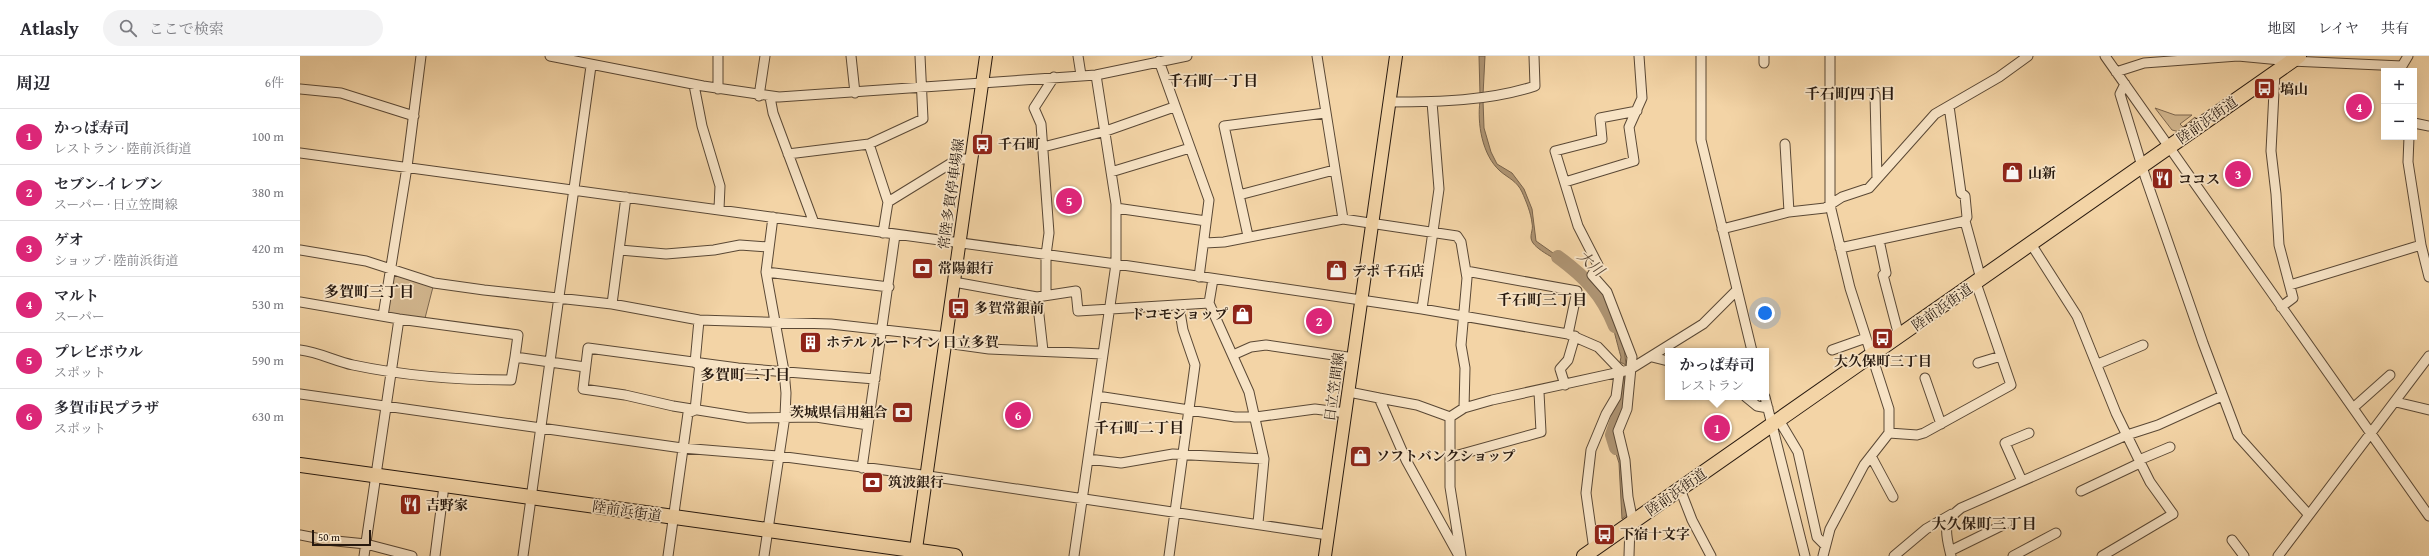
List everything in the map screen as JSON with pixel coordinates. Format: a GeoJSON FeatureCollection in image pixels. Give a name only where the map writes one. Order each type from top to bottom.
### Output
{"type":"FeatureCollection","features":[{"type":"Feature","properties":{"kind":"highway","name":"陸前浜街道"},"geometry":{"type":"LineString","coordinates":[[1590,553],[2295,59]]}},
{"type":"Feature","properties":{"kind":"highway","name":"陸前浜街道"},"geometry":{"type":"LineString","coordinates":[[300,465],[531,498],[768,529],[915,553],[954,556]]}},
{"type":"Feature","properties":{"kind":"main road","name":"常陸多賀停車場線"},"geometry":{"type":"LineString","coordinates":[[915,553],[986,56]]}},
{"type":"Feature","properties":{"kind":"main road","name":"日立笠間線"},"geometry":{"type":"LineString","coordinates":[[1325,556],[1396,56]]}},
{"type":"Feature","properties":{"kind":"street"},"geometry":{"type":"LineString","coordinates":[[383,316],[392,270],[421,56]]}},
{"type":"Feature","properties":{"kind":"street"},"geometry":{"type":"LineString","coordinates":[[718,56],[718,89]]}},
{"type":"Feature","properties":{"kind":"street"},"geometry":{"type":"LineString","coordinates":[[759,96],[765,56]]}},
{"type":"Feature","properties":{"kind":"street"},"geometry":{"type":"LineString","coordinates":[[851,56],[855,93]]}},
{"type":"Feature","properties":{"kind":"street"},"geometry":{"type":"LineString","coordinates":[[788,154],[869,144],[923,119],[920,56]]}},
{"type":"Feature","properties":{"kind":"street"},"geometry":{"type":"LineString","coordinates":[[1078,56],[1081,75]]}},
{"type":"Feature","properties":{"kind":"street"},"geometry":{"type":"LineString","coordinates":[[556,57],[591,66],[770,97],[855,93],[1096,74],[1187,56]]}},
{"type":"Feature","properties":{"kind":"street"},"geometry":{"type":"LineString","coordinates":[[1317,56],[1334,170],[1343,218]]}},
{"type":"Feature","properties":{"kind":"street"},"geometry":{"type":"LineString","coordinates":[[1390,102],[1432,102],[1511,94],[1535,86],[1534,56]]}},
{"type":"Feature","properties":{"kind":"street"},"geometry":{"type":"LineString","coordinates":[[1565,182],[1634,161],[1630,127],[1642,98],[1639,56]]}},
{"type":"Feature","properties":{"kind":"street"},"geometry":{"type":"LineString","coordinates":[[1701,56],[1700,140],[1751,348]]}},
{"type":"Feature","properties":{"kind":"street"},"geometry":{"type":"LineString","coordinates":[[1823,556],[1830,529],[1871,456],[1889,433],[1889,409],[1850,288],[1830,205],[1830,56]]}},
{"type":"Feature","properties":{"kind":"street"},"geometry":{"type":"LineString","coordinates":[[1722,229],[1789,212],[1825,208],[1842,197],[1869,188],[1922,125],[1935,114],[1999,77],[2028,56]]}},
{"type":"Feature","properties":{"kind":"street"},"geometry":{"type":"LineString","coordinates":[[2105,56],[2170,146],[2281,307],[2429,516]]}},
{"type":"Feature","properties":{"kind":"street"},"geometry":{"type":"LineString","coordinates":[[2116,72],[2144,63],[2238,56],[2402,68],[2408,56]]}},
{"type":"Feature","properties":{"kind":"street"},"geometry":{"type":"LineString","coordinates":[[1159,61],[1174,108],[1209,200],[1199,277]]}},
{"type":"Feature","properties":{"kind":"street"},"geometry":{"type":"LineString","coordinates":[[523,556],[591,66]]}},
{"type":"Feature","properties":{"kind":"street"},"geometry":{"type":"LineString","coordinates":[[2275,72],[2271,151],[2276,194],[2279,245],[2292,298],[2281,307]]}},
{"type":"Feature","properties":{"kind":"street"},"geometry":{"type":"LineString","coordinates":[[1074,556],[1116,264],[1116,208],[1106,131],[1096,74]]}},
{"type":"Feature","properties":{"kind":"street"},"geometry":{"type":"LineString","coordinates":[[1043,351],[1042,296],[1049,233],[1042,124],[1034,108],[1054,77]]}},
{"type":"Feature","properties":{"kind":"street"},"geometry":{"type":"LineString","coordinates":[[2124,84],[2120,94],[2142,166],[2222,396],[2238,436],[2309,516]]}},
{"type":"Feature","properties":{"kind":"street"},"geometry":{"type":"LineString","coordinates":[[694,85],[702,126],[720,186],[719,209]]}},
{"type":"Feature","properties":{"kind":"street"},"geometry":{"type":"LineString","coordinates":[[300,89],[341,93],[414,116]]}},
{"type":"Feature","properties":{"kind":"street"},"geometry":{"type":"LineString","coordinates":[[1875,95],[1877,179]]}},
{"type":"Feature","properties":{"kind":"street"},"geometry":{"type":"LineString","coordinates":[[770,97],[772,112],[814,223]]}},
{"type":"Feature","properties":{"kind":"street"},"geometry":{"type":"LineString","coordinates":[[1422,309],[1439,189],[1432,102]]}},
{"type":"Feature","properties":{"kind":"street"},"geometry":{"type":"LineString","coordinates":[[1889,433],[1917,435],[1941,424],[2011,385],[1978,281],[1965,220],[1968,216],[1965,196],[1961,193],[1949,106]]}},
{"type":"Feature","properties":{"kind":"street"},"geometry":{"type":"LineString","coordinates":[[1043,147],[1106,131],[1174,108]]}},
{"type":"Feature","properties":{"kind":"street"},"geometry":{"type":"LineString","coordinates":[[1590,553],[1586,493],[1591,450],[1606,414],[1616,397],[1623,372],[1632,357],[1607,292],[1592,275],[1598,265],[1578,226],[1554,151],[1602,139],[1600,118],[1637,112]]}},
{"type":"Feature","properties":{"kind":"street"},"geometry":{"type":"LineString","coordinates":[[1248,236],[1224,126],[1325,113]]}},
{"type":"Feature","properties":{"kind":"street"},"geometry":{"type":"LineString","coordinates":[[2417,124],[2429,126]]}},
{"type":"Feature","properties":{"kind":"street"},"geometry":{"type":"LineString","coordinates":[[2409,140],[2408,162],[2421,245],[2429,277]]}},
{"type":"Feature","properties":{"kind":"street"},"geometry":{"type":"LineString","coordinates":[[869,144],[888,202],[883,233]]}},
{"type":"Feature","properties":{"kind":"street"},"geometry":{"type":"LineString","coordinates":[[1785,144],[1789,212]]}},
{"type":"Feature","properties":{"kind":"street"},"geometry":{"type":"LineString","coordinates":[[1111,172],[1190,148]]}},
{"type":"Feature","properties":{"kind":"street"},"geometry":{"type":"LineString","coordinates":[[300,153],[719,209],[960,244],[1116,264],[1213,280],[1422,309],[1571,335],[1598,348],[1623,372],[1627,409],[1618,431],[1625,460],[1631,523],[1629,556]]}},
{"type":"Feature","properties":{"kind":"street"},"geometry":{"type":"LineString","coordinates":[[888,202],[953,162],[960,159],[971,159]]}},
{"type":"Feature","properties":{"kind":"street"},"geometry":{"type":"LineString","coordinates":[[1239,195],[1334,170]]}},
{"type":"Feature","properties":{"kind":"street"},"geometry":{"type":"LineString","coordinates":[[612,304],[626,197]]}},
{"type":"Feature","properties":{"kind":"street"},"geometry":{"type":"LineString","coordinates":[[1116,208],[1206,221]]}},
{"type":"Feature","properties":{"kind":"street"},"geometry":{"type":"LineString","coordinates":[[764,556],[785,416],[786,393],[784,371],[774,324],[766,272],[773,217]]}},
{"type":"Feature","properties":{"kind":"street"},"geometry":{"type":"LineString","coordinates":[[1204,243],[1224,242],[1343,218],[1373,224],[1432,230],[1457,236],[1461,242],[1466,271],[1465,316],[1461,345],[1465,368],[1464,408]]}},
{"type":"Feature","properties":{"kind":"street"},"geometry":{"type":"LineString","coordinates":[[1840,248],[1965,220]]}},
{"type":"Feature","properties":{"kind":"street"},"geometry":{"type":"LineString","coordinates":[[862,468],[889,287],[895,235]]}},
{"type":"Feature","properties":{"kind":"street"},"geometry":{"type":"LineString","coordinates":[[1879,240],[1886,273],[1883,275],[1899,336]]}},
{"type":"Feature","properties":{"kind":"street"},"geometry":{"type":"LineString","coordinates":[[2031,244],[2077,316],[2126,435],[2150,482],[2173,514],[2102,556]]}},
{"type":"Feature","properties":{"kind":"street"},"geometry":{"type":"LineString","coordinates":[[620,250],[666,254],[714,250],[740,245],[768,247]]}},
{"type":"Feature","properties":{"kind":"street"},"geometry":{"type":"LineString","coordinates":[[2290,285],[2421,245]]}},
{"type":"Feature","properties":{"kind":"street"},"geometry":{"type":"LineString","coordinates":[[300,250],[366,261],[441,284],[612,304],[699,320],[774,324],[831,324],[882,328],[990,349],[1103,354]]}},
{"type":"Feature","properties":{"kind":"street"},"geometry":{"type":"LineString","coordinates":[[1466,271],[1577,291],[1568,360],[1560,369],[1565,385]]}},
{"type":"Feature","properties":{"kind":"street"},"geometry":{"type":"LineString","coordinates":[[766,272],[889,287]]}},
{"type":"Feature","properties":{"kind":"street"},"geometry":{"type":"LineString","coordinates":[[1213,280],[1209,303],[1249,392],[1256,417],[1264,459],[1258,523]]}},
{"type":"Feature","properties":{"kind":"street"},"geometry":{"type":"LineString","coordinates":[[954,282],[1042,296],[1076,291],[1078,311],[1209,303]]}},
{"type":"Feature","properties":{"kind":"street"},"geometry":{"type":"LineString","coordinates":[[1666,348],[1703,324],[1736,291]]}},
{"type":"Feature","properties":{"kind":"street"},"geometry":{"type":"LineString","coordinates":[[300,302],[399,319],[518,335],[511,380],[471,380],[420,376],[354,365],[300,350]]}},
{"type":"Feature","properties":{"kind":"street"},"geometry":{"type":"LineString","coordinates":[[1169,556],[1195,365],[1183,330],[1179,306]]}},
{"type":"Feature","properties":{"kind":"street"},"geometry":{"type":"LineString","coordinates":[[364,556],[390,370],[399,319]]}},
{"type":"Feature","properties":{"kind":"street"},"geometry":{"type":"LineString","coordinates":[[695,410],[699,320]]}},
{"type":"Feature","properties":{"kind":"street"},"geometry":{"type":"LineString","coordinates":[[1832,350],[1866,338]]}},
{"type":"Feature","properties":{"kind":"street"},"geometry":{"type":"LineString","coordinates":[[1233,355],[1252,347],[1266,345],[1354,358]]}},
{"type":"Feature","properties":{"kind":"street"},"geometry":{"type":"LineString","coordinates":[[2098,364],[2143,345]]}},
{"type":"Feature","properties":{"kind":"street"},"geometry":{"type":"LineString","coordinates":[[868,425],[816,417],[785,416],[748,418],[695,410],[625,395],[583,388],[588,348],[697,363],[875,379]]}},
{"type":"Feature","properties":{"kind":"street"},"geometry":{"type":"LineString","coordinates":[[1450,417],[1464,408],[1623,372],[1665,349]]}},
{"type":"Feature","properties":{"kind":"street"},"geometry":{"type":"LineString","coordinates":[[1978,363],[2001,356]]}},
{"type":"Feature","properties":{"kind":"street"},"geometry":{"type":"LineString","coordinates":[[2284,554],[2309,516],[2429,356]]}},
{"type":"Feature","properties":{"kind":"street"},"geometry":{"type":"LineString","coordinates":[[515,357],[585,368]]}},
{"type":"Feature","properties":{"kind":"street"},"geometry":{"type":"LineString","coordinates":[[1652,357],[1665,360]]}},
{"type":"Feature","properties":{"kind":"street"},"geometry":{"type":"LineString","coordinates":[[2353,408],[2390,374]]}},
{"type":"Feature","properties":{"kind":"street"},"geometry":{"type":"LineString","coordinates":[[1925,378],[1941,424]]}},
{"type":"Feature","properties":{"kind":"street"},"geometry":{"type":"LineString","coordinates":[[1349,392],[1417,404],[1450,417]]}},
{"type":"Feature","properties":{"kind":"street"},"geometry":{"type":"LineString","coordinates":[[1451,456],[1541,432],[1538,392]]}},
{"type":"Feature","properties":{"kind":"street"},"geometry":{"type":"LineString","coordinates":[[300,394],[682,448],[778,456],[1176,510],[1328,535]]}},
{"type":"Feature","properties":{"kind":"street"},"geometry":{"type":"LineString","coordinates":[[1097,396],[1235,417],[1256,417],[1315,409],[1346,413]]}},
{"type":"Feature","properties":{"kind":"street"},"geometry":{"type":"LineString","coordinates":[[1894,556],[1926,529],[1961,508],[2126,435],[2158,425],[2222,396]]}},
{"type":"Feature","properties":{"kind":"street"},"geometry":{"type":"LineString","coordinates":[[1379,398],[1406,460],[1460,556]]}},
{"type":"Feature","properties":{"kind":"street"},"geometry":{"type":"LineString","coordinates":[[1750,400],[1757,406],[1768,408]]}},
{"type":"Feature","properties":{"kind":"street"},"geometry":{"type":"LineString","coordinates":[[1766,400],[1775,423],[1805,556]]}},
{"type":"Feature","properties":{"kind":"street"},"geometry":{"type":"LineString","coordinates":[[2396,402],[2429,410]]}},
{"type":"Feature","properties":{"kind":"street"},"geometry":{"type":"LineString","coordinates":[[668,556],[688,413],[695,410]]}},
{"type":"Feature","properties":{"kind":"street"},"geometry":{"type":"LineString","coordinates":[[1450,417],[1450,487],[1460,556]]}},
{"type":"Feature","properties":{"kind":"street"},"geometry":{"type":"LineString","coordinates":[[1775,423],[1798,452],[1817,537],[1825,546]]}},
{"type":"Feature","properties":{"kind":"street"},"geometry":{"type":"LineString","coordinates":[[2022,481],[2005,443],[2029,433]]}},
{"type":"Feature","properties":{"kind":"street"},"geometry":{"type":"LineString","coordinates":[[2081,491],[2170,447]]}},
{"type":"Feature","properties":{"kind":"street"},"geometry":{"type":"LineString","coordinates":[[1088,459],[1121,463],[1162,455],[1264,459]]}},
{"type":"Feature","properties":{"kind":"street"},"geometry":{"type":"LineString","coordinates":[[1871,456],[1893,497]]}},
{"type":"Feature","properties":{"kind":"street"},"geometry":{"type":"LineString","coordinates":[[435,556],[444,486]]}},
{"type":"Feature","properties":{"kind":"street"},"geometry":{"type":"LineString","coordinates":[[1680,489],[1692,520],[1711,556]]}},
{"type":"Feature","properties":{"kind":"street"},"geometry":{"type":"LineString","coordinates":[[1952,514],[1945,527],[1950,553],[2007,523]]}},
{"type":"Feature","properties":{"kind":"street"},"geometry":{"type":"LineString","coordinates":[[2013,556],[2056,533]]}},
{"type":"Feature","properties":{"kind":"street"},"geometry":{"type":"LineString","coordinates":[[300,535],[326,540],[366,544],[412,556]]}},
{"type":"Feature","properties":{"kind":"street"},"geometry":{"type":"LineString","coordinates":[[2232,540],[2244,556]]}},
{"type":"Feature","properties":{"kind":"shaded area"},"geometry":{"type":"Polygon","coordinates":[[[1479,56],[1485,56],[1483,95],[1480,95],[1479,56]]]}},
{"type":"Feature","properties":{"kind":"shaded area"},"geometry":{"type":"Polygon","coordinates":[[[1483,100],[1484,128],[1491,152],[1497,164],[1512,173],[1524,189],[1532,209],[1536,241],[1590,279],[1602,293],[1610,306],[1624,346],[1626,365],[1620,362],[1621,357],[1608,310],[1597,289],[1579,272],[1554,259],[1533,243],[1531,236],[1531,219],[1520,188],[1515,182],[1500,171],[1494,164],[1485,148],[1479,119],[1480,101],[1483,100]]]}},
{"type":"Feature","properties":{"kind":"shaded area"},"geometry":{"type":"Polygon","coordinates":[[[2155,108],[2175,115],[2192,115],[2180,124],[2183,127],[2195,117],[2197,120],[2180,132],[2172,130],[2155,108]]]}},
{"type":"Feature","properties":{"kind":"shaded area"},"geometry":{"type":"Polygon","coordinates":[[[392,270],[434,283],[424,322],[383,316],[392,270]]]}},
{"type":"Feature","properties":{"kind":"shaded area"},"geometry":{"type":"Polygon","coordinates":[[[1625,374],[1623,408],[1618,420],[1614,424],[1613,429],[1623,463],[1628,514],[1622,519],[1619,463],[1610,435],[1614,418],[1617,416],[1620,377],[1625,374]]]}},
{"type":"Feature","properties":{"kind":"waterway","name":"大川"},"geometry":{"type":"LineString","coordinates":[[1558,257],[1592,287],[1610,315],[1615,326]]}},
{"type":"Feature","properties":{"kind":"waterway","name":"大川"},"geometry":{"type":"LineString","coordinates":[[1616,448],[1612,435],[1622,405]]}},
{"type":"Feature","properties":{"kind":"place","name":"塙山"},"geometry":{"type":"Point","coordinates":[2265,89]}},
{"type":"Feature","properties":{"kind":"place","name":"マルト"},"geometry":{"type":"Point","coordinates":[2359,107]}},
{"type":"Feature","properties":{"kind":"place","name":"千石町"},"geometry":{"type":"Point","coordinates":[982,144]}},
{"type":"Feature","properties":{"kind":"place","name":"山新"},"geometry":{"type":"Point","coordinates":[2013,173]}},
{"type":"Feature","properties":{"kind":"place","name":"ゲオ"},"geometry":{"type":"Point","coordinates":[2238,174]}},
{"type":"Feature","properties":{"kind":"place","name":"ココス"},"geometry":{"type":"Point","coordinates":[2163,179]}},
{"type":"Feature","properties":{"kind":"place","name":"プレビボウル"},"geometry":{"type":"Point","coordinates":[1069,201]}},
{"type":"Feature","properties":{"kind":"place","name":"常陽銀行"},"geometry":{"type":"Point","coordinates":[922,268]}},
{"type":"Feature","properties":{"kind":"place","name":"デポ 千石店"},"geometry":{"type":"Point","coordinates":[1336,271]}},
{"type":"Feature","properties":{"kind":"place","name":"多賀常銀前"},"geometry":{"type":"Point","coordinates":[959,308]}},
{"type":"Feature","properties":{"kind":"place","name":"ドコモショップ"},"geometry":{"type":"Point","coordinates":[1243,314]}},
{"type":"Feature","properties":{"kind":"place","name":"セブン-イレブン"},"geometry":{"type":"Point","coordinates":[1319,321]}},
{"type":"Feature","properties":{"kind":"place","name":"大久保町三丁目"},"geometry":{"type":"Point","coordinates":[1883,339]}},
{"type":"Feature","properties":{"kind":"place","name":"ホテル ルートイン 日立多賀"},"geometry":{"type":"Point","coordinates":[810,342]}},
{"type":"Feature","properties":{"kind":"place","name":"茨城県信用組合"},"geometry":{"type":"Point","coordinates":[903,412]}},
{"type":"Feature","properties":{"kind":"place","name":"多賀市民プラザ"},"geometry":{"type":"Point","coordinates":[1018,415]}},
{"type":"Feature","properties":{"kind":"place","name":"かっぱ寿司"},"geometry":{"type":"Point","coordinates":[1717,428]}},
{"type":"Feature","properties":{"kind":"place","name":"ソフトバンクショップ"},"geometry":{"type":"Point","coordinates":[1361,456]}},
{"type":"Feature","properties":{"kind":"place","name":"筑波銀行"},"geometry":{"type":"Point","coordinates":[872,482]}},
{"type":"Feature","properties":{"kind":"place","name":"吉野家"},"geometry":{"type":"Point","coordinates":[411,505]}},
{"type":"Feature","properties":{"kind":"place","name":"下宿十文字"},"geometry":{"type":"Point","coordinates":[1605,534]}},
{"type":"Feature","properties":{"kind":"district","name":"千石町一丁目"},"geometry":{"type":"Point","coordinates":[1213,80]}},
{"type":"Feature","properties":{"kind":"district","name":"千石町四丁目"},"geometry":{"type":"Point","coordinates":[1850,93]}},
{"type":"Feature","properties":{"kind":"district","name":"多賀町三丁目"},"geometry":{"type":"Point","coordinates":[369,291]}},
{"type":"Feature","properties":{"kind":"district","name":"千石町三丁目"},"geometry":{"type":"Point","coordinates":[1542,299]}},
{"type":"Feature","properties":{"kind":"district","name":"多賀町二丁目"},"geometry":{"type":"Point","coordinates":[745,374]}},
{"type":"Feature","properties":{"kind":"district","name":"千石町二丁目"},"geometry":{"type":"Point","coordinates":[1139,427]}},
{"type":"Feature","properties":{"kind":"district","name":"大久保町三丁目"},"geometry":{"type":"Point","coordinates":[1984,523]}}]}
